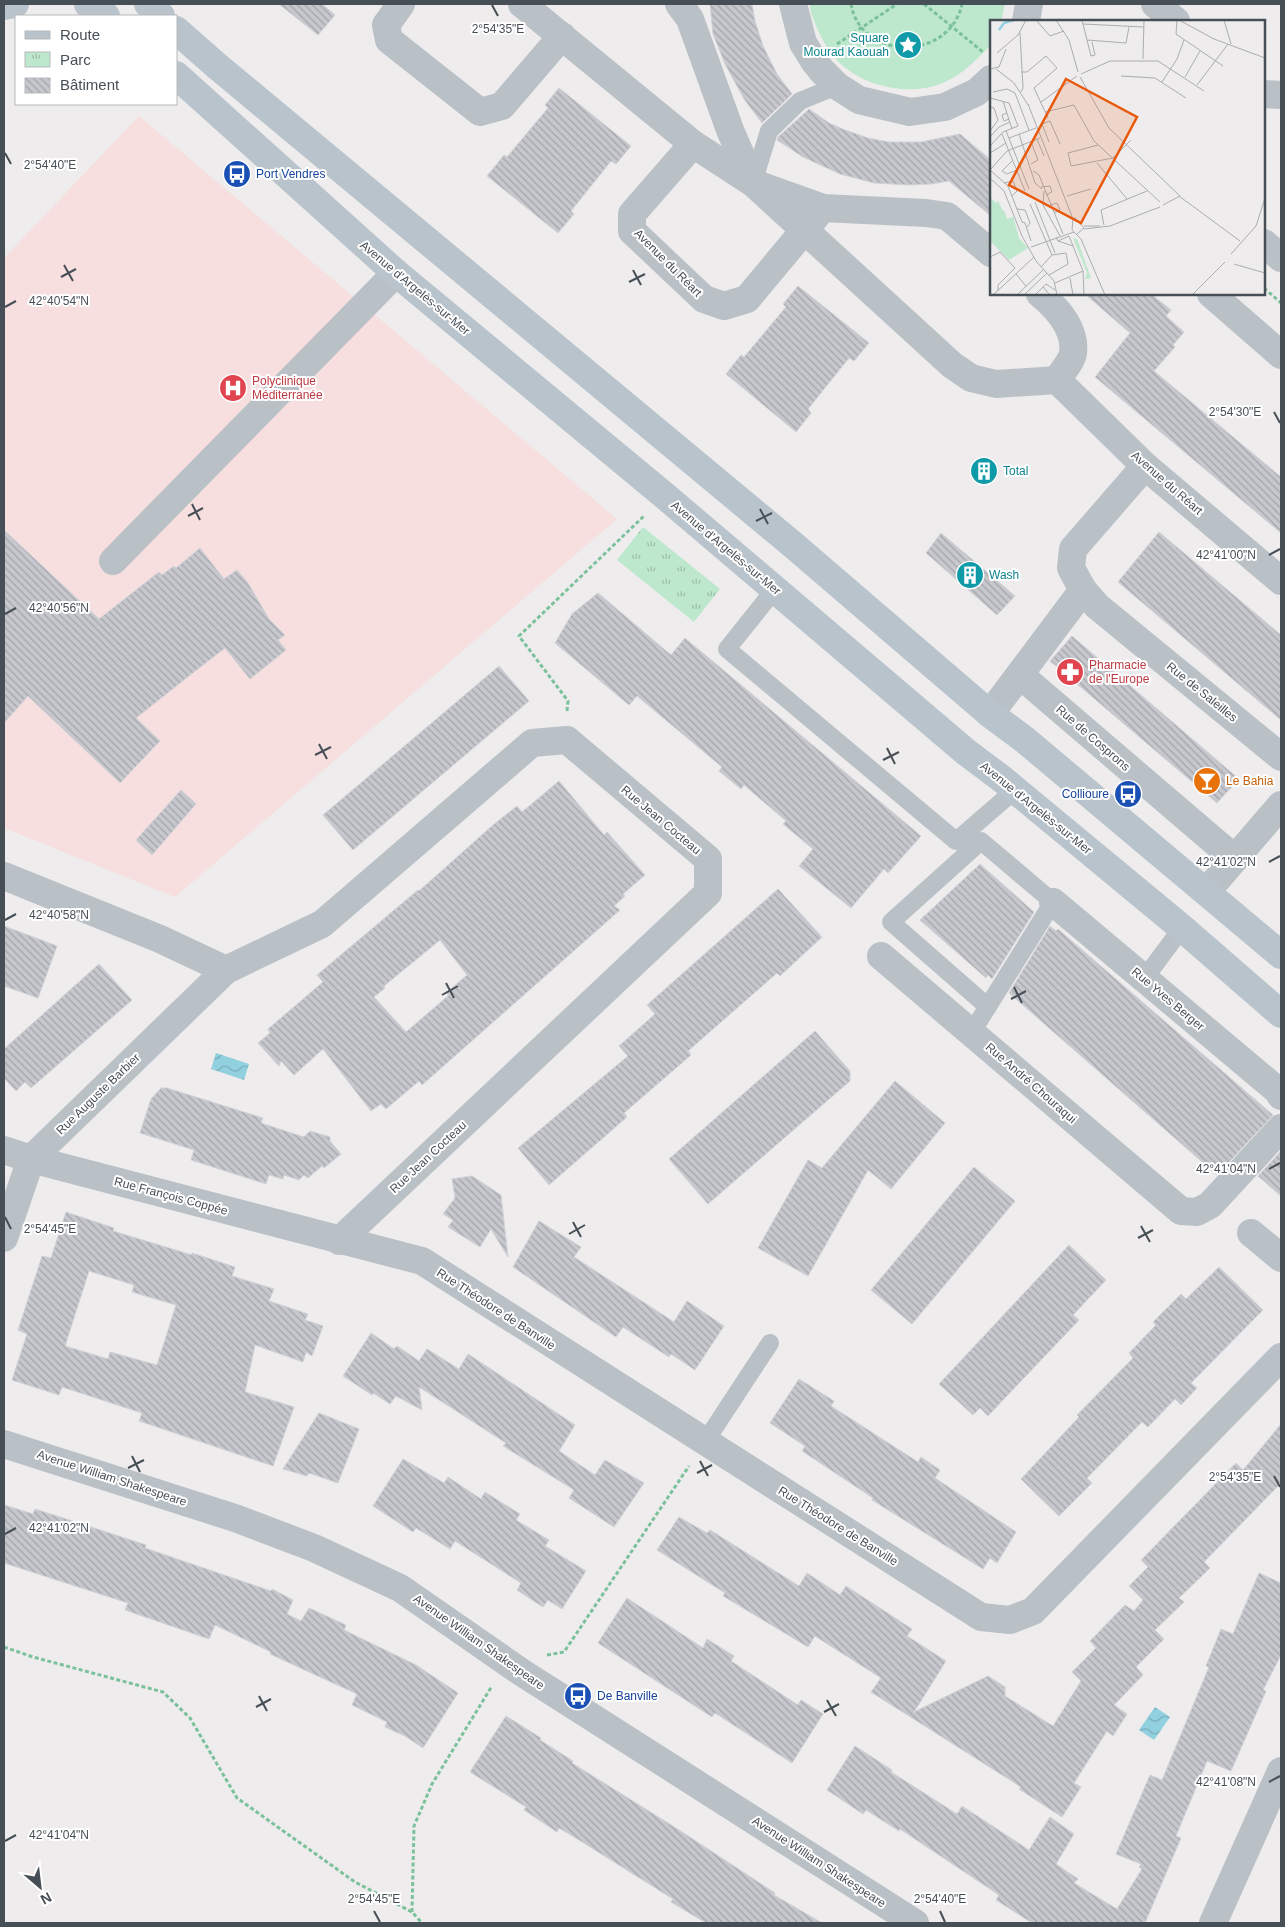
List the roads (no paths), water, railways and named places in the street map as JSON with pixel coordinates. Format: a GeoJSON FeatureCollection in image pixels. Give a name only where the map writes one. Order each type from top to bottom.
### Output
{"type":"FeatureCollection","features":[{"type":"Feature","properties":{"kind":"main road"},"geometry":{"type":"LineString","coordinates":[[4,6],[15,4]]}},
{"type":"Feature","properties":{"kind":"main road"},"geometry":{"type":"LineString","coordinates":[[88,4],[105,15]]}},
{"type":"Feature","properties":{"kind":"main road"},"geometry":{"type":"LineString","coordinates":[[148,4],[160,15]]}},
{"type":"Feature","properties":{"kind":"main road"},"geometry":{"type":"LineString","coordinates":[[178,32],[792,544],[990,714],[1024,740],[1281,955]]}},
{"type":"Feature","properties":{"kind":"main road","name":"Avenue d'Argelès-sur-Mer"},"geometry":{"type":"LineString","coordinates":[[178,77],[396,273],[665,496],[966,752],[1182,928],[1281,1014]]}},
{"type":"Feature","properties":{"kind":"street"},"geometry":{"type":"LineString","coordinates":[[402,4],[386,25],[389,40],[480,112],[502,106],[562,36]]}},
{"type":"Feature","properties":{"kind":"street"},"geometry":{"type":"LineString","coordinates":[[522,4],[693,144],[754,184],[952,365],[971,378],[996,384],[1057,380],[1073,355],[1071,330],[1050,302],[1041,295]]}},
{"type":"Feature","properties":{"kind":"street"},"geometry":{"type":"LineString","coordinates":[[679,4],[690,18],[730,130],[754,184],[823,208],[946,216],[990,252]]}},
{"type":"Feature","properties":{"kind":"street"},"geometry":{"type":"LineString","coordinates":[[793,4],[803,43],[822,72],[837,86],[859,100],[910,112],[945,107],[987,92]]}},
{"type":"Feature","properties":{"kind":"street"},"geometry":{"type":"LineString","coordinates":[[1026,20],[1029,4]]}},
{"type":"Feature","properties":{"kind":"street"},"geometry":{"type":"LineString","coordinates":[[1155,4],[1175,20]]}},
{"type":"Feature","properties":{"kind":"street"},"geometry":{"type":"LineString","coordinates":[[1265,94],[1281,95]]}},
{"type":"Feature","properties":{"kind":"street","name":"Avenue du Réart"},"geometry":{"type":"LineString","coordinates":[[693,144],[632,214],[632,231],[704,299],[724,306],[747,299],[823,208]]}},
{"type":"Feature","properties":{"kind":"street"},"geometry":{"type":"LineString","coordinates":[[1265,244],[1281,258]]}},
{"type":"Feature","properties":{"kind":"street"},"geometry":{"type":"LineString","coordinates":[[113,561],[396,273]]}},
{"type":"Feature","properties":{"kind":"street"},"geometry":{"type":"LineString","coordinates":[[1211,295],[1281,355]]}},
{"type":"Feature","properties":{"kind":"street","name":"Avenue du Réart"},"geometry":{"type":"LineString","coordinates":[[1057,380],[1145,466],[1281,581]]}},
{"type":"Feature","properties":{"kind":"street","name":"Rue de Saleilles"},"geometry":{"type":"LineString","coordinates":[[1145,466],[1073,549],[1071,568],[1083,590],[1097,606],[1281,757]]}},
{"type":"Feature","properties":{"kind":"street"},"geometry":{"type":"LineString","coordinates":[[990,714],[1083,590]]}},
{"type":"Feature","properties":{"kind":"street","name":"Rue de Cosprons"},"geometry":{"type":"LineString","coordinates":[[1020,675],[1234,859]]}},
{"type":"Feature","properties":{"kind":"street","name":"Rue Jean Cocteau"},"geometry":{"type":"LineString","coordinates":[[226,970],[322,924],[532,743],[567,740],[708,859],[708,893],[339,1241]]}},
{"type":"Feature","properties":{"kind":"street"},"geometry":{"type":"LineString","coordinates":[[1207,892],[1281,805]]}},
{"type":"Feature","properties":{"kind":"street"},"geometry":{"type":"LineString","coordinates":[[4,876],[160,939],[226,970]]}},
{"type":"Feature","properties":{"kind":"street","name":"Rue Yves Berger"},"geometry":{"type":"LineString","coordinates":[[1053,902],[1277,1090],[1281,1096]]}},
{"type":"Feature","properties":{"kind":"street","name":"Rue André Chouraqui"},"geometry":{"type":"LineString","coordinates":[[881,956],[1181,1211],[1197,1212],[1210,1205],[1281,1128]]}},
{"type":"Feature","properties":{"kind":"street","name":"Rue Auguste Barbier"},"geometry":{"type":"LineString","coordinates":[[4,1238],[31,1159],[226,970]]}},
{"type":"Feature","properties":{"kind":"street","name":"Rue François Coppée"},"geometry":{"type":"LineString","coordinates":[[4,1150],[31,1159],[339,1241]]}},
{"type":"Feature","properties":{"kind":"street"},"geometry":{"type":"LineString","coordinates":[[1251,1233],[1281,1258]]}},
{"type":"Feature","properties":{"kind":"street","name":"Rue Théodore de Banville"},"geometry":{"type":"LineString","coordinates":[[339,1241],[422,1261],[981,1617],[1010,1620],[1033,1611],[1281,1357]]}},
{"type":"Feature","properties":{"kind":"street","name":"Avenue William Shakespeare"},"geometry":{"type":"LineString","coordinates":[[4,1444],[235,1518],[314,1548],[400,1588],[507,1663],[914,1923]]}},
{"type":"Feature","properties":{"kind":"street"},"geometry":{"type":"LineString","coordinates":[[1213,1923],[1281,1771]]}},
{"type":"Feature","properties":{"kind":"lane"},"geometry":{"type":"LineString","coordinates":[[754,184],[769,131],[800,101],[837,86]]}},
{"type":"Feature","properties":{"kind":"lane"},"geometry":{"type":"LineString","coordinates":[[775,589],[727,649],[956,841],[1015,790]]}},
{"type":"Feature","properties":{"kind":"lane"},"geometry":{"type":"LineString","coordinates":[[972,1032],[988,1007],[1053,902],[981,841],[891,922],[988,1007]]}},
{"type":"Feature","properties":{"kind":"lane"},"geometry":{"type":"LineString","coordinates":[[1144,979],[1182,928]]}},
{"type":"Feature","properties":{"kind":"lane"},"geometry":{"type":"LineString","coordinates":[[705,1442],[770,1343]]}},
{"type":"Feature","properties":{"kind":"water"},"geometry":{"type":"Polygon","coordinates":[[[216,1053],[249,1064],[244,1080],[211,1069],[216,1053]]]}},
{"type":"Feature","properties":{"kind":"water"},"geometry":{"type":"Polygon","coordinates":[[[1155,1707],[1170,1717],[1154,1740],[1139,1730],[1155,1707]]]}},
{"type":"Feature","properties":{"kind":"place","name":"Square Mourad Kaouah"},"geometry":{"type":"Point","coordinates":[908,45]}},
{"type":"Feature","properties":{"kind":"place","name":"Port Vendres"},"geometry":{"type":"Point","coordinates":[237,174]}},
{"type":"Feature","properties":{"kind":"place","name":"Polyclinique Méditerranée"},"geometry":{"type":"Point","coordinates":[233,388]}},
{"type":"Feature","properties":{"kind":"place","name":"Total"},"geometry":{"type":"Point","coordinates":[984,471]}},
{"type":"Feature","properties":{"kind":"place","name":"Wash"},"geometry":{"type":"Point","coordinates":[970,575]}},
{"type":"Feature","properties":{"kind":"place","name":"Pharmacie de l'Europe"},"geometry":{"type":"Point","coordinates":[1070,672]}},
{"type":"Feature","properties":{"kind":"place","name":"Le Bahia"},"geometry":{"type":"Point","coordinates":[1207,781]}},
{"type":"Feature","properties":{"kind":"place","name":"Collioure"},"geometry":{"type":"Point","coordinates":[1128,794]}},
{"type":"Feature","properties":{"kind":"place","name":"De Banville"},"geometry":{"type":"Point","coordinates":[578,1696]}}]}
